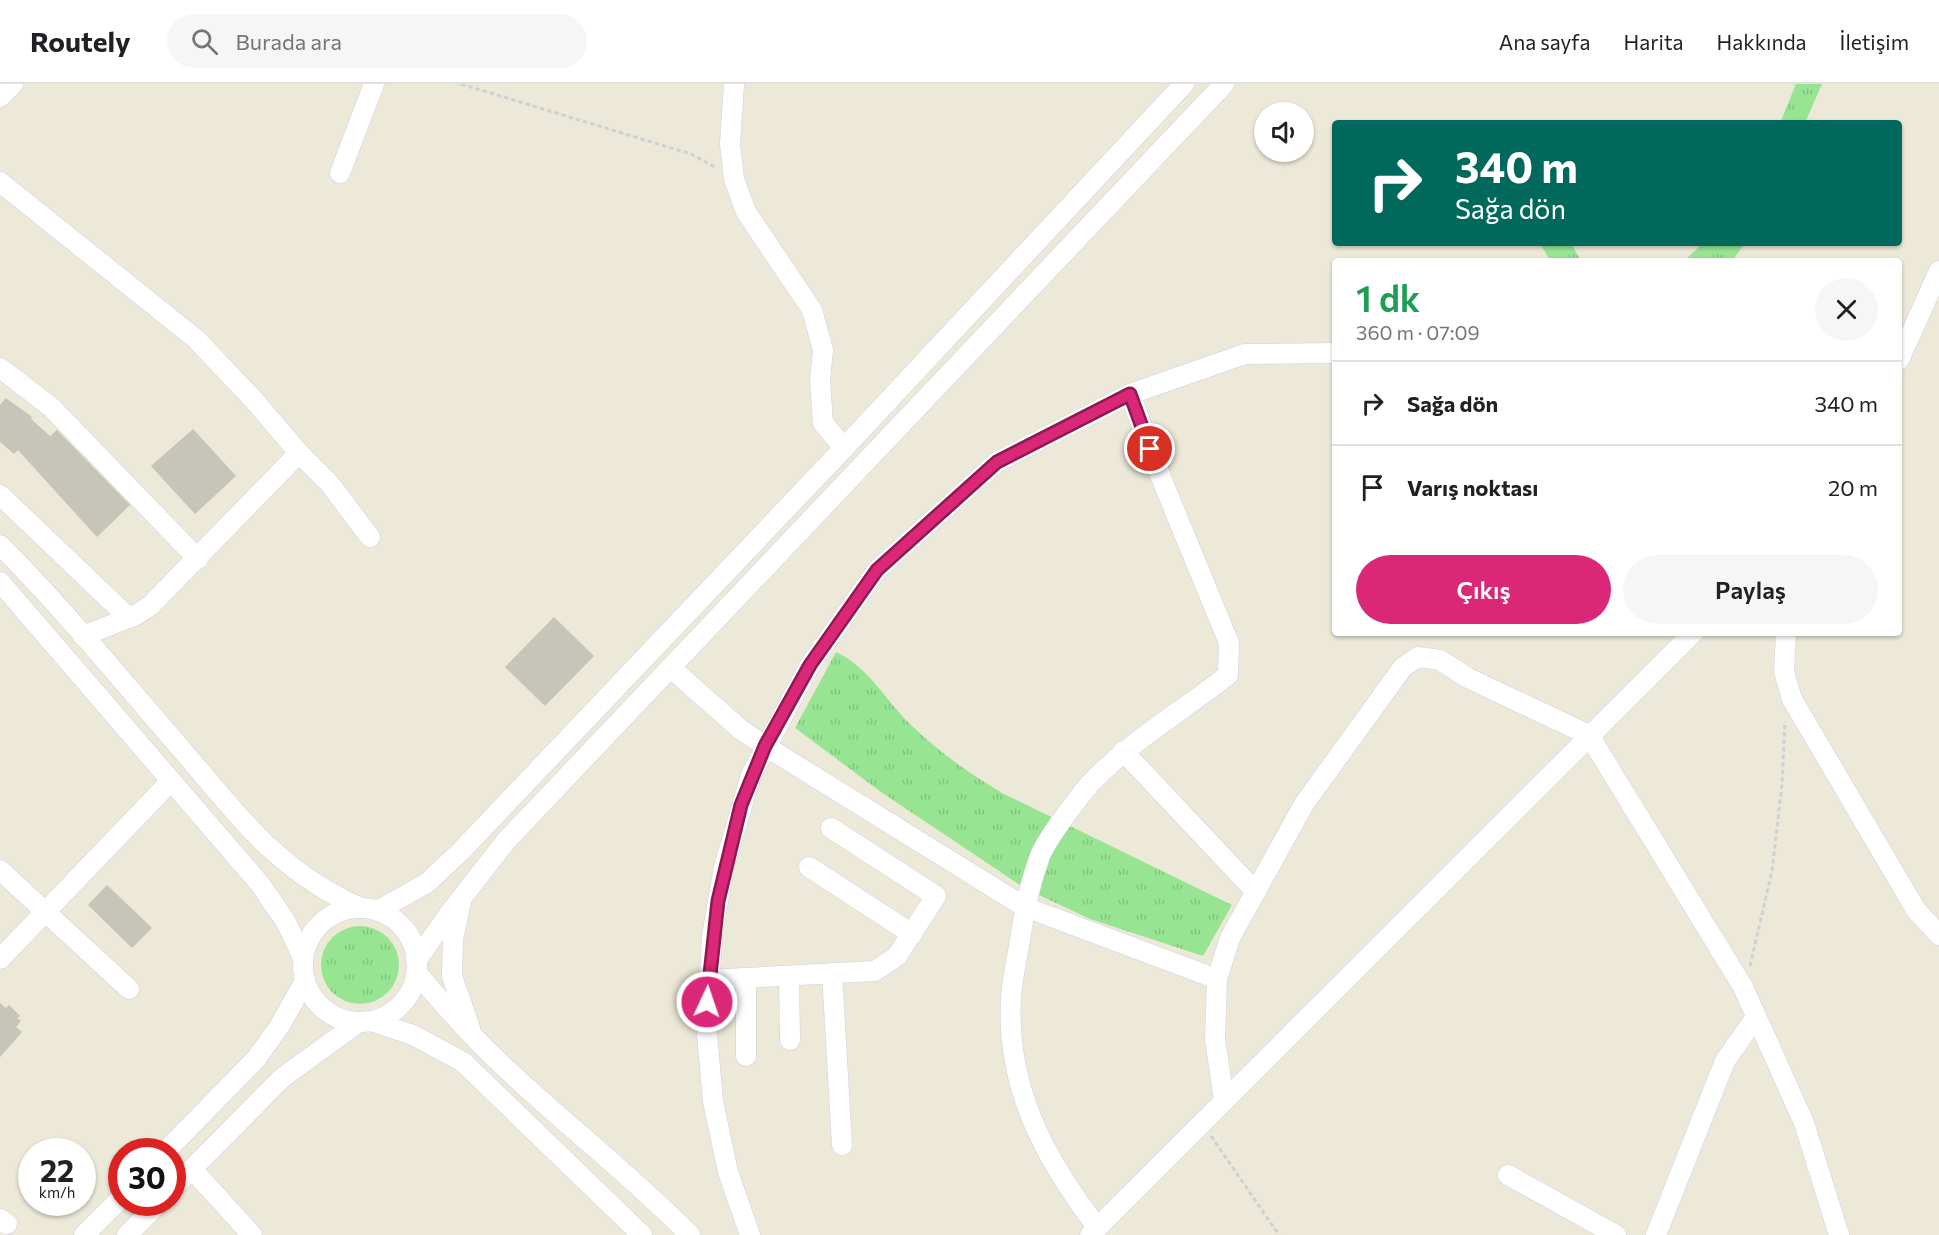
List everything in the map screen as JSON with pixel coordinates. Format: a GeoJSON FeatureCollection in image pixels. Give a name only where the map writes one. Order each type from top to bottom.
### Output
{"type":"FeatureCollection","features":[{"type":"Feature","properties":{"kind":"street"},"geometry":{"type":"LineString","coordinates":[[0,98],[14,84]]}},
{"type":"Feature","properties":{"kind":"street"},"geometry":{"type":"LineString","coordinates":[[340,173],[374,84]]}},
{"type":"Feature","properties":{"kind":"street"},"geometry":{"type":"LineString","coordinates":[[734,84],[730,144],[734,179],[746,212],[812,310],[823,350],[820,379],[823,423],[844,448]]}},
{"type":"Feature","properties":{"kind":"street"},"geometry":{"type":"LineString","coordinates":[[303,958],[311,935],[318,926],[338,912],[369,909],[427,883],[460,851],[844,448],[1184,84]]}},
{"type":"Feature","properties":{"kind":"street"},"geometry":{"type":"LineString","coordinates":[[186,1175],[282,1078],[365,1022],[382,1018],[402,1004],[409,995],[416,967],[462,898],[506,841],[1224,84]]}},
{"type":"Feature","properties":{"kind":"street"},"geometry":{"type":"LineString","coordinates":[[0,182],[196,339],[345,501],[370,537]]}},
{"type":"Feature","properties":{"kind":"street"},"geometry":{"type":"LineString","coordinates":[[1902,353],[1939,271]]}},
{"type":"Feature","properties":{"kind":"street"},"geometry":{"type":"LineString","coordinates":[[750,1235],[728,1172],[713,1101],[707,1034],[708,980],[724,867],[741,805],[765,746],[810,665],[877,570],[997,462],[1130,394],[1245,354],[1332,353]]}},
{"type":"Feature","properties":{"kind":"street"},"geometry":{"type":"LineString","coordinates":[[2,374],[51,407],[198,559]]}},
{"type":"Feature","properties":{"kind":"street"},"geometry":{"type":"LineString","coordinates":[[1130,394],[1164,485],[1229,643],[1228,675],[1123,751],[1088,787],[1041,853],[1025,907],[1011,998],[1019,1076],[1030,1113],[1048,1156],[1093,1231],[1690,636]]}},
{"type":"Feature","properties":{"kind":"street"},"geometry":{"type":"LineString","coordinates":[[83,636],[129,618],[151,605],[299,453]]}},
{"type":"Feature","properties":{"kind":"street"},"geometry":{"type":"LineString","coordinates":[[0,495],[129,618]]}},
{"type":"Feature","properties":{"kind":"street"},"geometry":{"type":"LineString","coordinates":[[0,545],[83,636],[264,844],[311,883],[369,909],[403,928],[412,941],[416,967],[471,1034],[500,1063],[650,1195],[690,1235]]}},
{"type":"Feature","properties":{"kind":"street"},"geometry":{"type":"LineString","coordinates":[[0,582],[260,884],[286,922],[303,958],[305,981],[310,992],[325,1011],[336,1017],[413,1035],[463,1062],[642,1235]]}},
{"type":"Feature","properties":{"kind":"street"},"geometry":{"type":"LineString","coordinates":[[1786,636],[1784,672],[1792,699],[1916,910],[1939,935]]}},
{"type":"Feature","properties":{"kind":"street"},"geometry":{"type":"LineString","coordinates":[[1224,1100],[1215,1039],[1216,979],[1230,938],[1304,804],[1403,667],[1418,657],[1440,660],[1468,678],[1589,735],[1743,987],[1804,1123],[1839,1235]]}},
{"type":"Feature","properties":{"kind":"street"},"geometry":{"type":"LineString","coordinates":[[671,668],[740,729],[765,746],[1025,907],[1216,979]]}},
{"type":"Feature","properties":{"kind":"street"},"geometry":{"type":"LineString","coordinates":[[1123,751],[1256,892]]}},
{"type":"Feature","properties":{"kind":"street"},"geometry":{"type":"LineString","coordinates":[[0,959],[171,781]]}},
{"type":"Feature","properties":{"kind":"street"},"geometry":{"type":"LineString","coordinates":[[708,980],[875,971],[897,956],[936,896],[831,828]]}},
{"type":"Feature","properties":{"kind":"street"},"geometry":{"type":"LineString","coordinates":[[809,867],[912,934]]}},
{"type":"Feature","properties":{"kind":"street"},"geometry":{"type":"LineString","coordinates":[[0,870],[129,989]]}},
{"type":"Feature","properties":{"kind":"street"},"geometry":{"type":"LineString","coordinates":[[462,898],[453,939],[452,976],[471,1034]]}},
{"type":"Feature","properties":{"kind":"street"},"geometry":{"type":"LineString","coordinates":[[832,973],[842,1145]]}},
{"type":"Feature","properties":{"kind":"street"},"geometry":{"type":"LineString","coordinates":[[789,975],[790,1040]]}},
{"type":"Feature","properties":{"kind":"street"},"geometry":{"type":"LineString","coordinates":[[746,978],[746,1056]]}},
{"type":"Feature","properties":{"kind":"street"},"geometry":{"type":"LineString","coordinates":[[179,1138],[256,1059],[305,981]]}},
{"type":"Feature","properties":{"kind":"street"},"geometry":{"type":"LineString","coordinates":[[1656,1235],[1725,1061],[1756,1017]]}},
{"type":"Feature","properties":{"kind":"street"},"geometry":{"type":"LineString","coordinates":[[192,1169],[252,1235]]}},
{"type":"Feature","properties":{"kind":"street"},"geometry":{"type":"LineString","coordinates":[[1508,1175],[1616,1235]]}},
{"type":"Feature","properties":{"kind":"street"},"geometry":{"type":"LineString","coordinates":[[84,1235],[108,1211]]}},
{"type":"Feature","properties":{"kind":"street"},"geometry":{"type":"LineString","coordinates":[[127,1235],[146,1216]]}},
{"type":"Feature","properties":{"kind":"path"},"geometry":{"type":"LineString","coordinates":[[461,84],[691,154],[734,179]]}},
{"type":"Feature","properties":{"kind":"path"},"geometry":{"type":"LineString","coordinates":[[1743,987],[1758,938],[1772,871],[1782,784],[1785,722],[1792,699]]}},
{"type":"Feature","properties":{"kind":"path"},"geometry":{"type":"LineString","coordinates":[[1202,1123],[1279,1235]]}},
{"type":"Feature","properties":{"kind":"green space"},"geometry":{"type":"Polygon","coordinates":[[[1796,84],[1822,84],[1806,120],[1781,120],[1796,84]]]}},
{"type":"Feature","properties":{"kind":"green space"},"geometry":{"type":"Polygon","coordinates":[[[1542,246],[1573,246],[1579,258],[1548,258],[1542,246]]]}},
{"type":"Feature","properties":{"kind":"green space"},"geometry":{"type":"Polygon","coordinates":[[[1700,246],[1743,246],[1734,258],[1687,258],[1700,246]]]}},
{"type":"Feature","properties":{"kind":"green space"},"geometry":{"type":"Polygon","coordinates":[[[836,652],[858,666],[909,723],[931,743],[1002,793],[1232,905],[1203,956],[1090,919],[1026,889],[881,792],[795,728],[836,652]]]}},
{"type":"Feature","properties":{"kind":"green space"},"geometry":{"type":"Polygon","coordinates":[[[360,926],[375,929],[388,937],[396,950],[399,965],[396,980],[388,993],[375,1001],[360,1004],[345,1001],[332,993],[324,980],[321,965],[324,950],[332,937],[345,929],[360,926]]]}},
{"type":"Feature","properties":{"kind":"building"},"geometry":{"type":"Polygon","coordinates":[[[6,399],[31,417],[30,419],[50,437],[57,431],[129,505],[97,536],[18,449],[14,453],[0,441],[0,406],[6,399]]]}},
{"type":"Feature","properties":{"kind":"building"},"geometry":{"type":"Polygon","coordinates":[[[193,430],[235,476],[195,513],[152,466],[193,430]]]}},
{"type":"Feature","properties":{"kind":"building"},"geometry":{"type":"Polygon","coordinates":[[[554,618],[593,656],[545,705],[506,667],[554,618]]]}},
{"type":"Feature","properties":{"kind":"building"},"geometry":{"type":"Polygon","coordinates":[[[107,886],[151,928],[132,947],[89,905],[107,886]]]}},
{"type":"Feature","properties":{"kind":"building"},"geometry":{"type":"Polygon","coordinates":[[[0,1004],[6,1009],[9,1006],[19,1016],[16,1018],[20,1021],[15,1027],[21,1032],[0,1056],[0,1004]]]}},
{"type":"Feature","properties":{"kind":"route"},"geometry":{"type":"LineString","coordinates":[[707,1002],[712,936],[724,867],[751,775],[810,665],[877,570],[997,462],[1130,394],[1150,449]]}}]}
